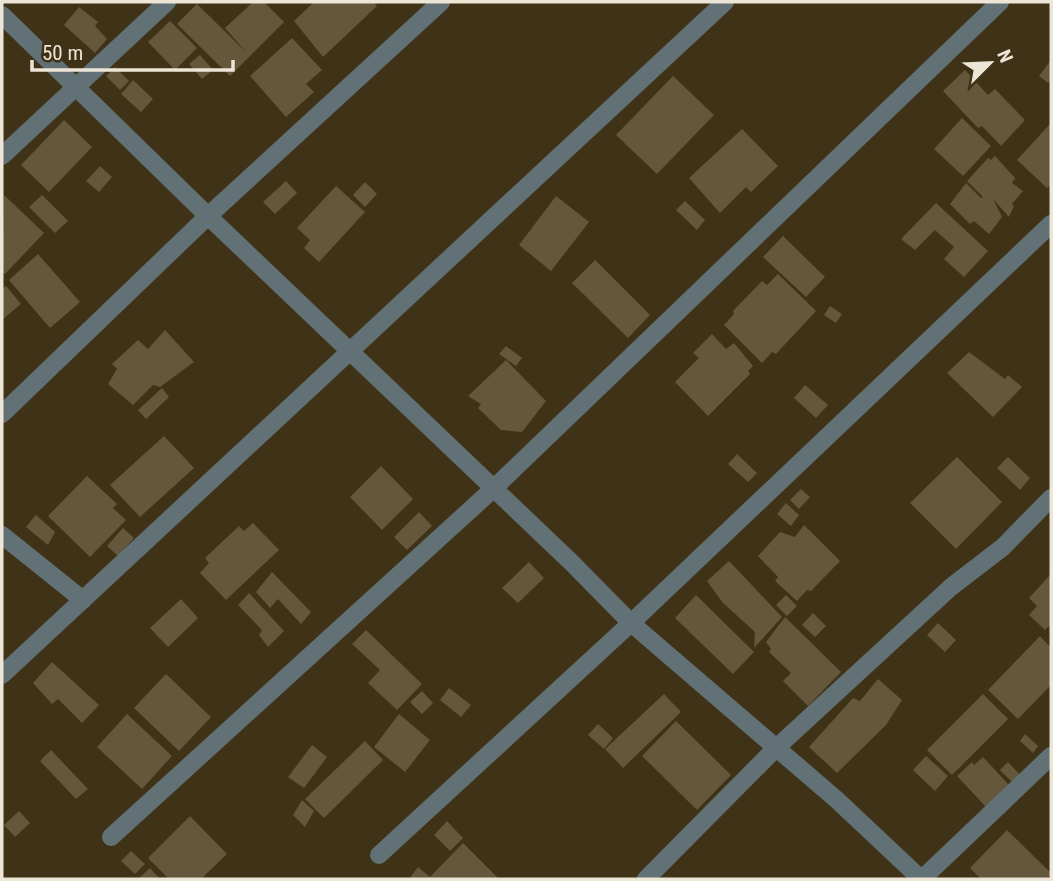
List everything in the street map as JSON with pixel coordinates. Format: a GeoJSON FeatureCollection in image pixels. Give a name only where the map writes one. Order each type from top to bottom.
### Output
{"type":"FeatureCollection","features":[{"type":"Feature","properties":{"kind":"street"},"geometry":{"type":"LineString","coordinates":[[2,156],[167,2]]}},
{"type":"Feature","properties":{"kind":"street"},"geometry":{"type":"LineString","coordinates":[[2,414],[208,216],[441,2]]}},
{"type":"Feature","properties":{"kind":"street"},"geometry":{"type":"LineString","coordinates":[[2,675],[725,2]]}},
{"type":"Feature","properties":{"kind":"street"},"geometry":{"type":"LineString","coordinates":[[111,837],[492,490],[1000,2]]}},
{"type":"Feature","properties":{"kind":"street"},"geometry":{"type":"LineString","coordinates":[[2,15],[75,89],[492,490],[572,563],[631,623],[837,800],[921,879],[1051,756]]}},
{"type":"Feature","properties":{"kind":"street"},"geometry":{"type":"LineString","coordinates":[[379,855],[631,623],[1051,224]]}},
{"type":"Feature","properties":{"kind":"street"},"geometry":{"type":"LineString","coordinates":[[646,879],[775,749],[951,587],[1003,547],[1051,498]]}},
{"type":"Feature","properties":{"kind":"street"},"geometry":{"type":"LineString","coordinates":[[2,535],[83,600]]}},
{"type":"Feature","properties":{"kind":"building"},"geometry":{"type":"Polygon","coordinates":[[[253,2],[264,2],[284,22],[230,76],[177,24],[197,4],[247,53],[225,28],[253,2]]]}},
{"type":"Feature","properties":{"kind":"building"},"geometry":{"type":"Polygon","coordinates":[[[314,2],[373,2],[377,6],[323,57],[294,21],[314,2]]]}},
{"type":"Feature","properties":{"kind":"building"},"geometry":{"type":"Polygon","coordinates":[[[79,7],[98,22],[95,26],[107,39],[95,53],[64,25],[79,7]]]}},
{"type":"Feature","properties":{"kind":"building"},"geometry":{"type":"Polygon","coordinates":[[[170,21],[197,48],[175,70],[148,42],[170,21]]]}},
{"type":"Feature","properties":{"kind":"building"},"geometry":{"type":"Polygon","coordinates":[[[292,38],[322,70],[306,84],[314,92],[286,117],[250,76],[292,38]]]}},
{"type":"Feature","properties":{"kind":"building"},"geometry":{"type":"Polygon","coordinates":[[[200,55],[213,70],[202,79],[189,64],[200,55]]]}},
{"type":"Feature","properties":{"kind":"building"},"geometry":{"type":"Polygon","coordinates":[[[1051,60],[1051,79],[1048,83],[1039,76],[1051,60]]]}},
{"type":"Feature","properties":{"kind":"building"},"geometry":{"type":"Polygon","coordinates":[[[115,67],[129,81],[120,90],[106,76],[115,67]]]}},
{"type":"Feature","properties":{"kind":"building"},"geometry":{"type":"Polygon","coordinates":[[[965,70],[988,95],[995,89],[1025,120],[1001,146],[982,126],[978,128],[943,91],[965,70]]]}},
{"type":"Feature","properties":{"kind":"building"},"geometry":{"type":"Polygon","coordinates":[[[673,76],[714,115],[657,174],[616,135],[673,76]]]}},
{"type":"Feature","properties":{"kind":"building"},"geometry":{"type":"Polygon","coordinates":[[[133,80],[153,99],[141,112],[121,94],[133,80]]]}},
{"type":"Feature","properties":{"kind":"building"},"geometry":{"type":"Polygon","coordinates":[[[962,118],[991,146],[963,176],[934,149],[962,118]]]}},
{"type":"Feature","properties":{"kind":"building"},"geometry":{"type":"Polygon","coordinates":[[[64,120],[92,147],[49,192],[21,165],[64,120]]]}},
{"type":"Feature","properties":{"kind":"building"},"geometry":{"type":"Polygon","coordinates":[[[1051,123],[1051,184],[1047,188],[1017,160],[1051,123]]]}},
{"type":"Feature","properties":{"kind":"building"},"geometry":{"type":"Polygon","coordinates":[[[742,129],[778,166],[751,192],[746,187],[720,213],[689,178],[742,129]]]}},
{"type":"Feature","properties":{"kind":"building"},"geometry":{"type":"Polygon","coordinates":[[[995,156],[1015,178],[1012,183],[1023,191],[1012,204],[1014,206],[1009,217],[993,199],[1002,217],[989,234],[974,221],[970,224],[950,204],[966,183],[983,197],[967,181],[988,158],[991,160],[995,156]]]}},
{"type":"Feature","properties":{"kind":"building"},"geometry":{"type":"Polygon","coordinates":[[[100,166],[112,177],[99,192],[86,181],[100,166]]]}},
{"type":"Feature","properties":{"kind":"building"},"geometry":{"type":"Polygon","coordinates":[[[286,181],[297,193],[275,214],[263,202],[286,181]]]}},
{"type":"Feature","properties":{"kind":"building"},"geometry":{"type":"Polygon","coordinates":[[[365,182],[377,194],[365,207],[353,195],[365,182]]]}},
{"type":"Feature","properties":{"kind":"building"},"geometry":{"type":"Polygon","coordinates":[[[336,186],[365,212],[319,262],[304,248],[310,240],[297,228],[336,186]]]}},
{"type":"Feature","properties":{"kind":"building"},"geometry":{"type":"Polygon","coordinates":[[[4,195],[44,233],[5,274],[2,272],[4,195]]]}},
{"type":"Feature","properties":{"kind":"building"},"geometry":{"type":"Polygon","coordinates":[[[42,195],[68,221],[55,233],[29,207],[42,195]]]}},
{"type":"Feature","properties":{"kind":"building"},"geometry":{"type":"Polygon","coordinates":[[[556,196],[589,222],[551,271],[519,245],[556,196]]]}},
{"type":"Feature","properties":{"kind":"building"},"geometry":{"type":"Polygon","coordinates":[[[685,201],[705,220],[697,230],[676,210],[685,201]]]}},
{"type":"Feature","properties":{"kind":"building"},"geometry":{"type":"Polygon","coordinates":[[[936,203],[988,251],[964,277],[944,259],[954,247],[935,230],[915,250],[901,239],[936,203]]]}},
{"type":"Feature","properties":{"kind":"building"},"geometry":{"type":"Polygon","coordinates":[[[783,236],[825,277],[806,297],[763,257],[783,236]]]}},
{"type":"Feature","properties":{"kind":"building"},"geometry":{"type":"Polygon","coordinates":[[[38,254],[80,302],[50,328],[9,280],[38,254]]]}},
{"type":"Feature","properties":{"kind":"building"},"geometry":{"type":"Polygon","coordinates":[[[595,260],[650,315],[628,338],[572,283],[595,260]]]}},
{"type":"Feature","properties":{"kind":"building"},"geometry":{"type":"Polygon","coordinates":[[[778,274],[816,311],[776,354],[772,352],[762,363],[724,325],[734,314],[733,311],[762,281],[767,285],[778,274]]]}},
{"type":"Feature","properties":{"kind":"building"},"geometry":{"type":"Polygon","coordinates":[[[6,286],[21,304],[2,320],[2,289],[6,286]]]}},
{"type":"Feature","properties":{"kind":"building"},"geometry":{"type":"Polygon","coordinates":[[[830,306],[842,314],[836,323],[824,315],[830,306]]]}},
{"type":"Feature","properties":{"kind":"building"},"geometry":{"type":"Polygon","coordinates":[[[165,330],[194,362],[160,387],[153,385],[133,405],[108,384],[117,369],[112,364],[138,340],[148,349],[165,330]]]}},
{"type":"Feature","properties":{"kind":"building"},"geometry":{"type":"Polygon","coordinates":[[[712,334],[726,349],[734,343],[753,366],[748,371],[750,374],[708,416],[675,382],[699,358],[693,353],[712,334]]]}},
{"type":"Feature","properties":{"kind":"building"},"geometry":{"type":"Polygon","coordinates":[[[506,346],[522,358],[516,366],[499,354],[506,346]]]}},
{"type":"Feature","properties":{"kind":"building"},"geometry":{"type":"Polygon","coordinates":[[[969,352],[1005,379],[1008,375],[1022,387],[993,417],[947,373],[969,352]]]}},
{"type":"Feature","properties":{"kind":"building"},"geometry":{"type":"Polygon","coordinates":[[[506,360],[546,401],[522,432],[501,430],[478,408],[481,404],[468,396],[506,360]]]}},
{"type":"Feature","properties":{"kind":"building"},"geometry":{"type":"Polygon","coordinates":[[[805,385],[828,405],[816,418],[794,398],[805,385]]]}},
{"type":"Feature","properties":{"kind":"building"},"geometry":{"type":"Polygon","coordinates":[[[162,388],[169,397],[146,419],[138,410],[162,388]]]}},
{"type":"Feature","properties":{"kind":"building"},"geometry":{"type":"Polygon","coordinates":[[[164,436],[194,468],[140,517],[110,485],[164,436]]]}},
{"type":"Feature","properties":{"kind":"building"},"geometry":{"type":"Polygon","coordinates":[[[737,454],[757,473],[748,482],[728,464],[737,454]]]}},
{"type":"Feature","properties":{"kind":"building"},"geometry":{"type":"Polygon","coordinates":[[[957,457],[1002,502],[956,549],[910,503],[957,457]]]}},
{"type":"Feature","properties":{"kind":"building"},"geometry":{"type":"Polygon","coordinates":[[[1008,457],[1030,478],[1020,490],[997,468],[1008,457]]]}},
{"type":"Feature","properties":{"kind":"building"},"geometry":{"type":"Polygon","coordinates":[[[381,466],[413,499],[382,530],[350,497],[381,466]]]}},
{"type":"Feature","properties":{"kind":"building"},"geometry":{"type":"Polygon","coordinates":[[[87,476],[117,504],[113,508],[126,520],[90,557],[48,516],[87,476]]]}},
{"type":"Feature","properties":{"kind":"building"},"geometry":{"type":"Polygon","coordinates":[[[801,489],[810,497],[799,509],[790,500],[801,489]]]}},
{"type":"Feature","properties":{"kind":"building"},"geometry":{"type":"Polygon","coordinates":[[[786,503],[799,515],[791,526],[777,514],[786,503]]]}},
{"type":"Feature","properties":{"kind":"building"},"geometry":{"type":"Polygon","coordinates":[[[419,512],[432,526],[407,550],[394,537],[419,512]]]}},
{"type":"Feature","properties":{"kind":"building"},"geometry":{"type":"Polygon","coordinates":[[[36,515],[55,532],[48,545],[26,527],[36,515]]]}},
{"type":"Feature","properties":{"kind":"building"},"geometry":{"type":"Polygon","coordinates":[[[253,523],[279,550],[226,600],[200,573],[209,563],[205,558],[239,526],[244,531],[253,523]]]}},
{"type":"Feature","properties":{"kind":"building"},"geometry":{"type":"Polygon","coordinates":[[[804,525],[840,561],[811,591],[807,590],[797,601],[775,581],[778,577],[758,556],[780,532],[795,537],[804,525]]]}},
{"type":"Feature","properties":{"kind":"building"},"geometry":{"type":"Polygon","coordinates":[[[123,528],[134,538],[118,556],[107,546],[123,528]]]}},
{"type":"Feature","properties":{"kind":"building"},"geometry":{"type":"Polygon","coordinates":[[[729,561],[782,617],[754,648],[755,632],[723,603],[707,581],[729,561]]]}},
{"type":"Feature","properties":{"kind":"building"},"geometry":{"type":"Polygon","coordinates":[[[529,562],[544,578],[518,603],[502,588],[529,562]]]}},
{"type":"Feature","properties":{"kind":"building"},"geometry":{"type":"Polygon","coordinates":[[[272,572],[311,612],[301,624],[278,599],[270,608],[256,592],[272,572]]]}},
{"type":"Feature","properties":{"kind":"building"},"geometry":{"type":"Polygon","coordinates":[[[1051,574],[1051,624],[1045,630],[1029,615],[1037,606],[1029,598],[1051,574]]]}},
{"type":"Feature","properties":{"kind":"building"},"geometry":{"type":"Polygon","coordinates":[[[249,593],[284,631],[268,647],[259,635],[262,630],[238,605],[249,593]]]}},
{"type":"Feature","properties":{"kind":"building"},"geometry":{"type":"Polygon","coordinates":[[[696,595],[754,652],[733,674],[675,618],[696,595]]]}},
{"type":"Feature","properties":{"kind":"building"},"geometry":{"type":"Polygon","coordinates":[[[786,595],[797,606],[787,616],[776,605],[786,595]]]}},
{"type":"Feature","properties":{"kind":"building"},"geometry":{"type":"Polygon","coordinates":[[[181,599],[198,618],[168,647],[150,628],[181,599]]]}},
{"type":"Feature","properties":{"kind":"building"},"geometry":{"type":"Polygon","coordinates":[[[813,613],[826,626],[815,637],[802,625],[813,613]]]}},
{"type":"Feature","properties":{"kind":"building"},"geometry":{"type":"Polygon","coordinates":[[[785,617],[841,672],[808,706],[783,681],[791,673],[769,652],[771,649],[766,642],[785,617]]]}},
{"type":"Feature","properties":{"kind":"building"},"geometry":{"type":"Polygon","coordinates":[[[938,623],[956,640],[945,652],[927,635],[938,623]]]}},
{"type":"Feature","properties":{"kind":"building"},"geometry":{"type":"Polygon","coordinates":[[[366,630],[422,684],[397,710],[368,683],[380,670],[352,644],[366,630]]]}},
{"type":"Feature","properties":{"kind":"building"},"geometry":{"type":"Polygon","coordinates":[[[1040,636],[1051,648],[1051,685],[1018,719],[988,690],[1040,636]]]}},
{"type":"Feature","properties":{"kind":"building"},"geometry":{"type":"Polygon","coordinates":[[[52,662],[99,705],[82,723],[58,699],[52,704],[33,683],[52,662]]]}},
{"type":"Feature","properties":{"kind":"building"},"geometry":{"type":"Polygon","coordinates":[[[166,674],[211,717],[179,751],[134,708],[166,674]]]}},
{"type":"Feature","properties":{"kind":"building"},"geometry":{"type":"Polygon","coordinates":[[[878,679],[902,700],[886,725],[837,773],[809,747],[853,698],[860,701],[878,679]]]}},
{"type":"Feature","properties":{"kind":"building"},"geometry":{"type":"Polygon","coordinates":[[[449,688],[471,705],[461,717],[440,700],[449,688]]]}},
{"type":"Feature","properties":{"kind":"building"},"geometry":{"type":"Polygon","coordinates":[[[422,691],[433,703],[422,714],[410,702],[422,691]]]}},
{"type":"Feature","properties":{"kind":"building"},"geometry":{"type":"Polygon","coordinates":[[[664,694],[681,712],[623,768],[605,749],[664,694]]]}},
{"type":"Feature","properties":{"kind":"building"},"geometry":{"type":"Polygon","coordinates":[[[983,694],[1008,719],[952,775],[927,750],[983,694]]]}},
{"type":"Feature","properties":{"kind":"building"},"geometry":{"type":"Polygon","coordinates":[[[127,714],[172,756],[142,789],[97,747],[127,714]]]}},
{"type":"Feature","properties":{"kind":"building"},"geometry":{"type":"Polygon","coordinates":[[[399,714],[430,740],[405,772],[374,747],[399,714]]]}},
{"type":"Feature","properties":{"kind":"building"},"geometry":{"type":"Polygon","coordinates":[[[676,721],[731,775],[697,810],[642,756],[676,721]]]}},
{"type":"Feature","properties":{"kind":"building"},"geometry":{"type":"Polygon","coordinates":[[[598,724],[613,738],[604,749],[588,735],[598,724]]]}},
{"type":"Feature","properties":{"kind":"building"},"geometry":{"type":"Polygon","coordinates":[[[1025,734],[1038,746],[1033,753],[1020,741],[1025,734]]]}},
{"type":"Feature","properties":{"kind":"building"},"geometry":{"type":"Polygon","coordinates":[[[365,741],[383,760],[324,818],[305,799],[365,741]]]}},
{"type":"Feature","properties":{"kind":"building"},"geometry":{"type":"Polygon","coordinates":[[[312,745],[327,757],[304,788],[288,777],[312,745]]]}},
{"type":"Feature","properties":{"kind":"building"},"geometry":{"type":"Polygon","coordinates":[[[51,750],[88,789],[76,799],[40,761],[51,750]]]}},
{"type":"Feature","properties":{"kind":"building"},"geometry":{"type":"Polygon","coordinates":[[[926,756],[948,776],[935,791],[913,770],[926,756]]]}},
{"type":"Feature","properties":{"kind":"building"},"geometry":{"type":"Polygon","coordinates":[[[983,757],[1009,785],[986,807],[957,776],[972,762],[974,765],[983,757]]]}},
{"type":"Feature","properties":{"kind":"building"},"geometry":{"type":"Polygon","coordinates":[[[1008,762],[1021,776],[1014,784],[1000,770],[1008,762]]]}},
{"type":"Feature","properties":{"kind":"building"},"geometry":{"type":"Polygon","coordinates":[[[302,800],[314,811],[305,827],[293,815],[302,800]]]}},
{"type":"Feature","properties":{"kind":"building"},"geometry":{"type":"Polygon","coordinates":[[[19,811],[30,823],[15,837],[4,825],[19,811]]]}},
{"type":"Feature","properties":{"kind":"building"},"geometry":{"type":"Polygon","coordinates":[[[190,816],[227,854],[201,879],[169,879],[148,858],[190,816]]]}},
{"type":"Feature","properties":{"kind":"building"},"geometry":{"type":"Polygon","coordinates":[[[447,821],[463,838],[450,851],[434,835],[447,821]]]}},
{"type":"Feature","properties":{"kind":"building"},"geometry":{"type":"Polygon","coordinates":[[[1007,830],[1051,873],[1047,879],[981,879],[970,868],[1007,830]]]}},
{"type":"Feature","properties":{"kind":"building"},"geometry":{"type":"Polygon","coordinates":[[[463,843],[499,879],[409,879],[418,867],[430,877],[463,843]]]}},
{"type":"Feature","properties":{"kind":"building"},"geometry":{"type":"Polygon","coordinates":[[[131,851],[145,864],[135,874],[121,861],[131,851]]]}},
{"type":"Feature","properties":{"kind":"building"},"geometry":{"type":"Polygon","coordinates":[[[150,868],[160,879],[138,879],[150,868]]]}}]}
